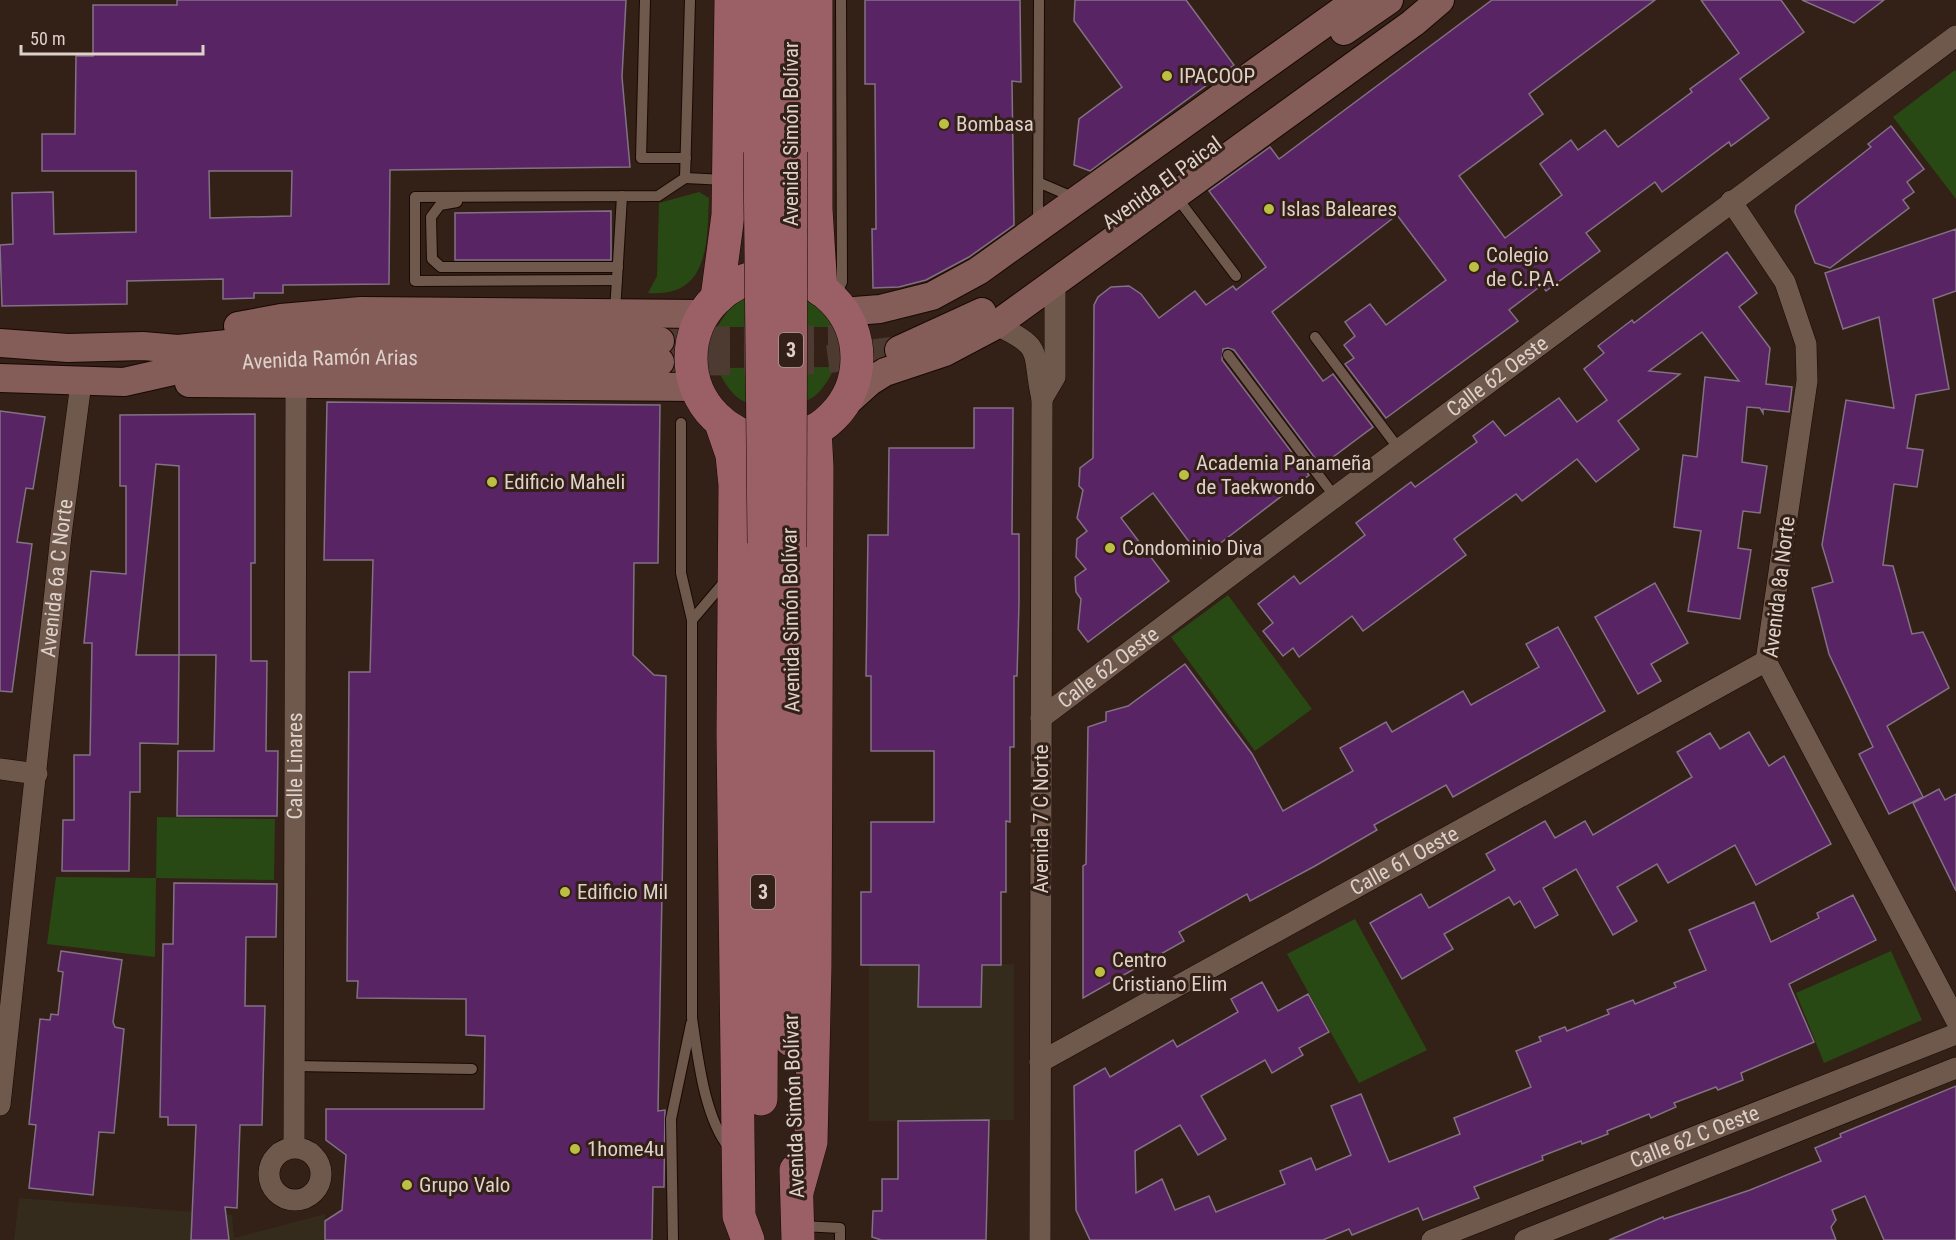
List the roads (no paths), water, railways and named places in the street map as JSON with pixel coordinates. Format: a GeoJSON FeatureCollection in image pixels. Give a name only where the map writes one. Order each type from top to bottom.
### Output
{"type":"FeatureCollection","features":[{"type":"Feature","properties":{"kind":"main road"},"geometry":{"type":"LineString","coordinates":[[731,0],[766,158],[832,301],[855,339],[856,369],[853,384],[827,420],[768,549],[733,733],[739,1216],[748,1240]]}},
{"type":"Feature","properties":{"kind":"main road","name":"Avenida Simón Bolívar"},"geometry":{"type":"LineString","coordinates":[[759,1240],[768,549],[766,158],[762,0]]}},
{"type":"Feature","properties":{"kind":"main road","name":"Avenida Simón Bolívar"},"geometry":{"type":"LineString","coordinates":[[766,158],[792,0]]}},
{"type":"Feature","properties":{"kind":"main road"},"geometry":{"type":"LineString","coordinates":[[816,0],[766,158],[723,258],[710,306],[693,338],[690,362],[695,387],[705,407],[721,423],[742,436],[766,441],[791,440],[827,420],[885,372],[945,352],[996,325],[1413,23],[1440,0]]}},
{"type":"Feature","properties":{"kind":"main road"},"geometry":{"type":"LineString","coordinates":[[143,346],[281,318],[361,311],[615,312],[710,306],[729,288],[760,276],[792,277],[832,301],[880,309],[932,296],[978,271],[1357,0]]}},
{"type":"Feature","properties":{"kind":"main road","name":"Avenida El Paical"},"geometry":{"type":"LineString","coordinates":[[1389,0],[1195,134],[974,296],[897,341],[985,310],[1415,0]]}},
{"type":"Feature","properties":{"kind":"main road","name":"Avenida Ramón Arias"},"geometry":{"type":"LineString","coordinates":[[0,343],[68,348],[143,346],[178,349],[285,338],[350,335],[660,352],[351,357],[227,363],[186,368],[124,382],[0,378]]}},
{"type":"Feature","properties":{"kind":"main road"},"geometry":{"type":"LineString","coordinates":[[124,382],[695,387]]}},
{"type":"Feature","properties":{"kind":"main road"},"geometry":{"type":"LineString","coordinates":[[721,423],[732,455],[735,485],[768,549]]}},
{"type":"Feature","properties":{"kind":"main road","name":"Avenida Simón Bolívar"},"geometry":{"type":"LineString","coordinates":[[768,549],[792,684],[791,1029],[798,1233]]}},
{"type":"Feature","properties":{"kind":"street","name":"Calle 62 Oeste"},"geometry":{"type":"LineString","coordinates":[[1041,718],[1731,201],[1956,36]]}},
{"type":"Feature","properties":{"kind":"street","name":"Avenida 8a Norte"},"geometry":{"type":"LineString","coordinates":[[1731,201],[1785,282],[1806,344],[1807,381],[1766,660],[1956,1020]]}},
{"type":"Feature","properties":{"kind":"street","name":"Avenida 7 C Norte"},"geometry":{"type":"LineString","coordinates":[[1042,399],[1055,377],[1055,284]]}},
{"type":"Feature","properties":{"kind":"street","name":"Avenida 7 C Norte"},"geometry":{"type":"LineString","coordinates":[[996,325],[1024,338],[1035,352],[1042,399],[1040,1240]]}},
{"type":"Feature","properties":{"kind":"street","name":"Avenida 6a C Norte"},"geometry":{"type":"LineString","coordinates":[[0,1105],[61,535],[81,382]]}},
{"type":"Feature","properties":{"kind":"street","name":"Calle Linares"},"geometry":{"type":"LineString","coordinates":[[294,1147],[296,385]]}},
{"type":"Feature","properties":{"kind":"street","name":"Calle 61 Oeste"},"geometry":{"type":"LineString","coordinates":[[1040,1062],[1766,660]]}},
{"type":"Feature","properties":{"kind":"street"},"geometry":{"type":"LineString","coordinates":[[0,769],[37,774]]}},
{"type":"Feature","properties":{"kind":"street","name":"Calle 62 C Oeste"},"geometry":{"type":"LineString","coordinates":[[1432,1240],[1956,1034]]}},
{"type":"Feature","properties":{"kind":"street","name":"Calle 62 C Oeste"},"geometry":{"type":"LineString","coordinates":[[1525,1240],[1956,1068]]}},
{"type":"Feature","properties":{"kind":"lane"},"geometry":{"type":"LineString","coordinates":[[645,0],[641,158],[686,158]]}},
{"type":"Feature","properties":{"kind":"lane"},"geometry":{"type":"LineString","coordinates":[[685,178],[690,0]]}},
{"type":"Feature","properties":{"kind":"lane"},"geometry":{"type":"LineString","coordinates":[[832,301],[843,282],[841,0]]}},
{"type":"Feature","properties":{"kind":"lane"},"geometry":{"type":"LineString","coordinates":[[1038,227],[1040,183],[1039,0]]}},
{"type":"Feature","properties":{"kind":"lane"},"geometry":{"type":"LineString","coordinates":[[617,280],[415,281],[415,197],[658,196],[685,178],[766,158]]}},
{"type":"Feature","properties":{"kind":"lane"},"geometry":{"type":"LineString","coordinates":[[1040,183],[1078,200]]}},
{"type":"Feature","properties":{"kind":"lane"},"geometry":{"type":"LineString","coordinates":[[1175,195],[1236,276]]}},
{"type":"Feature","properties":{"kind":"lane"},"geometry":{"type":"LineString","coordinates":[[615,312],[622,196]]}},
{"type":"Feature","properties":{"kind":"lane"},"geometry":{"type":"LineString","coordinates":[[472,197],[440,205],[431,217],[432,259],[441,267],[618,267]]}},
{"type":"Feature","properties":{"kind":"lane"},"geometry":{"type":"LineString","coordinates":[[1316,337],[1399,449]]}},
{"type":"Feature","properties":{"kind":"lane"},"geometry":{"type":"LineString","coordinates":[[1228,355],[1335,497]]}},
{"type":"Feature","properties":{"kind":"lane"},"geometry":{"type":"LineString","coordinates":[[681,423],[681,573],[693,620],[692,1018],[701,1075],[720,1137],[740,1162]]}},
{"type":"Feature","properties":{"kind":"lane"},"geometry":{"type":"LineString","coordinates":[[693,620],[768,549]]}},
{"type":"Feature","properties":{"kind":"lane"},"geometry":{"type":"LineString","coordinates":[[673,1240],[670,1119],[692,1018]]}},
{"type":"Feature","properties":{"kind":"lane"},"geometry":{"type":"LineString","coordinates":[[295,1066],[472,1069]]}},
{"type":"Feature","properties":{"kind":"lane"},"geometry":{"type":"LineString","coordinates":[[798,1233],[840,1228],[840,1240]]}},
{"type":"Feature","properties":{"kind":"tunnel"},"geometry":{"type":"LineString","coordinates":[[660,341],[853,339],[866,336]]}},
{"type":"Feature","properties":{"kind":"tunnel"},"geometry":{"type":"LineString","coordinates":[[660,362],[821,360],[899,350]]}},
{"type":"Feature","properties":{"kind":"place","name":"IPACOOP"},"geometry":{"type":"Point","coordinates":[1167,76]}},
{"type":"Feature","properties":{"kind":"place","name":"Bombasa"},"geometry":{"type":"Point","coordinates":[944,124]}},
{"type":"Feature","properties":{"kind":"place","name":"Islas Baleares"},"geometry":{"type":"Point","coordinates":[1269,209]}},
{"type":"Feature","properties":{"kind":"place","name":"Colegio de C.P.A."},"geometry":{"type":"Point","coordinates":[1474,267]}},
{"type":"Feature","properties":{"kind":"place","name":"Academia Panameña de Taekwondo"},"geometry":{"type":"Point","coordinates":[1184,475]}},
{"type":"Feature","properties":{"kind":"place","name":"Edificio Maheli"},"geometry":{"type":"Point","coordinates":[492,482]}},
{"type":"Feature","properties":{"kind":"place","name":"Condominio Diva"},"geometry":{"type":"Point","coordinates":[1110,548]}},
{"type":"Feature","properties":{"kind":"place","name":"Edificio Mil"},"geometry":{"type":"Point","coordinates":[565,892]}},
{"type":"Feature","properties":{"kind":"place","name":"Centro Cristiano Elim"},"geometry":{"type":"Point","coordinates":[1100,972]}},
{"type":"Feature","properties":{"kind":"place","name":"1home4u"},"geometry":{"type":"Point","coordinates":[575,1149]}},
{"type":"Feature","properties":{"kind":"place","name":"Grupo Valo"},"geometry":{"type":"Point","coordinates":[407,1185]}}]}
